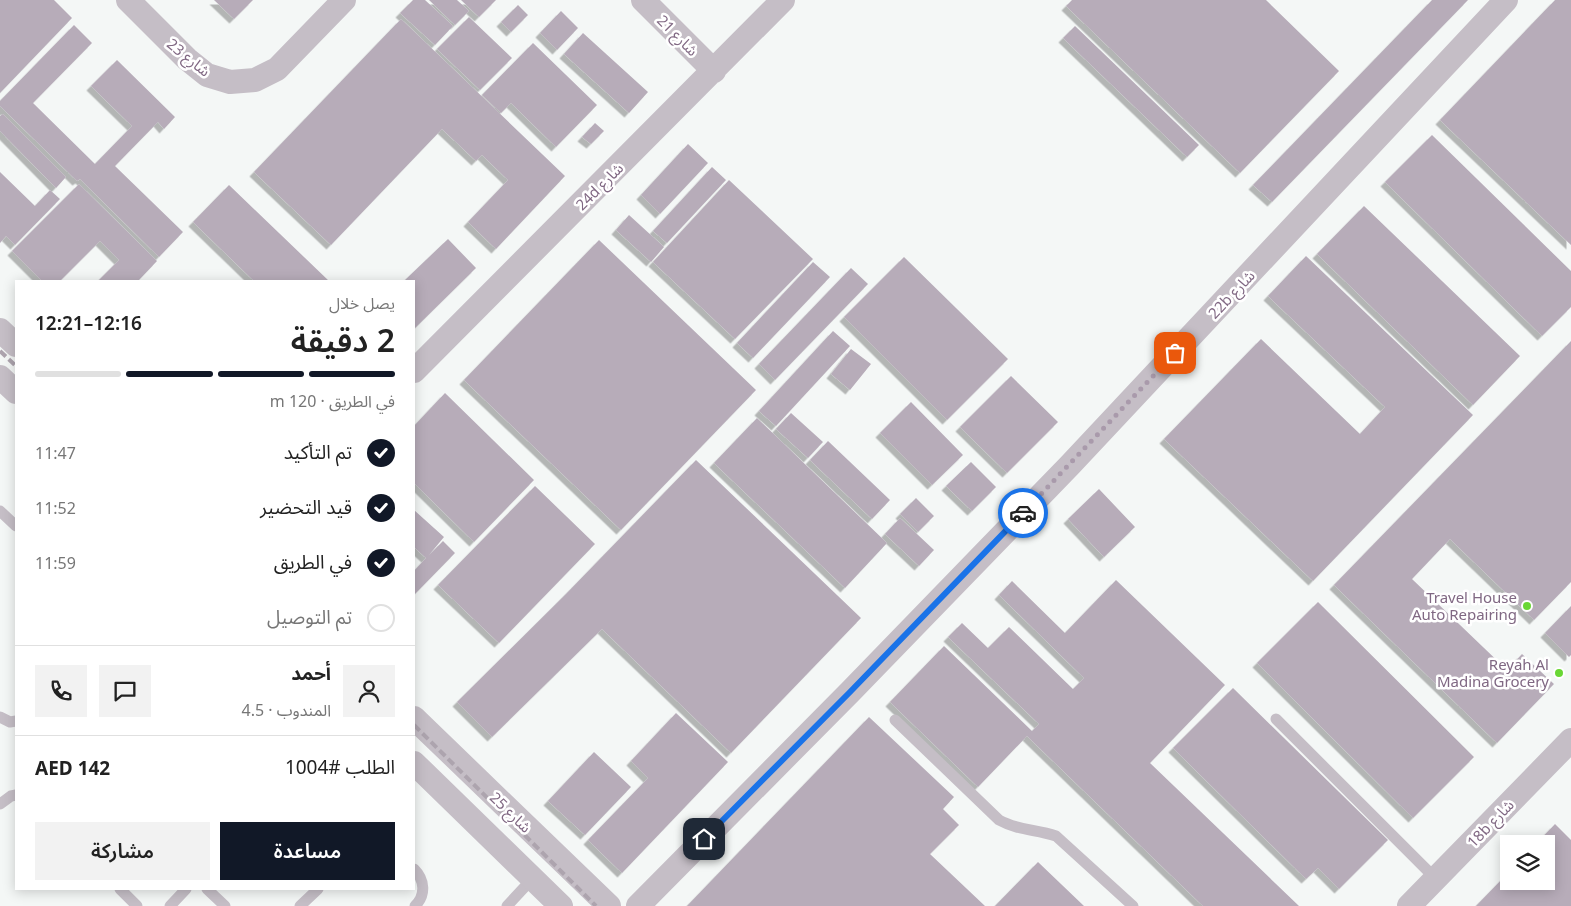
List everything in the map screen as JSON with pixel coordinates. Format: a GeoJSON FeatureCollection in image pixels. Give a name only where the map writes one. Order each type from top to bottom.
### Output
{"type":"FeatureCollection","features":[{"type":"Feature","properties":{"kind":"street","name":"شارع 23"},"geometry":{"type":"LineString","coordinates":[[128,0],[187,59],[207,75],[230,82],[255,80],[277,69],[344,0]]}},
{"type":"Feature","properties":{"kind":"street","name":"شارع 21"},"geometry":{"type":"LineString","coordinates":[[643,0],[714,71]]}},
{"type":"Feature","properties":{"kind":"street","name":"24d شارع"},"geometry":{"type":"LineString","coordinates":[[415,371],[783,0]]}},
{"type":"Feature","properties":{"kind":"street","name":"22b شارع"},"geometry":{"type":"LineString","coordinates":[[638,906],[857,685],[1070,465],[1506,0]]}},
{"type":"Feature","properties":{"kind":"street"},"geometry":{"type":"LineString","coordinates":[[0,330],[15,344]]}},
{"type":"Feature","properties":{"kind":"street"},"geometry":{"type":"LineString","coordinates":[[0,377],[15,391]]}},
{"type":"Feature","properties":{"kind":"street","name":"شارع 25"},"geometry":{"type":"LineString","coordinates":[[415,719],[609,906]]}},
{"type":"Feature","properties":{"kind":"street","name":"18b شارع"},"geometry":{"type":"LineString","coordinates":[[1409,906],[1571,740]]}},
{"type":"Feature","properties":{"kind":"street"},"geometry":{"type":"LineString","coordinates":[[415,764],[562,906]]}},
{"type":"Feature","properties":{"kind":"lane"},"geometry":{"type":"LineString","coordinates":[[0,511],[15,525]]}},
{"type":"Feature","properties":{"kind":"lane"},"geometry":{"type":"LineString","coordinates":[[0,716],[10,722],[15,721]]}},
{"type":"Feature","properties":{"kind":"lane"},"geometry":{"type":"LineString","coordinates":[[1276,719],[1436,879]]}},
{"type":"Feature","properties":{"kind":"lane"},"geometry":{"type":"LineString","coordinates":[[895,720],[999,820],[1010,826],[1056,836],[1133,906]]}},
{"type":"Feature","properties":{"kind":"lane"},"geometry":{"type":"LineString","coordinates":[[0,804],[15,795]]}},
{"type":"Feature","properties":{"kind":"lane"},"geometry":{"type":"LineString","coordinates":[[415,871],[422,882],[423,892],[420,901],[415,906]]}},
{"type":"Feature","properties":{"kind":"lane"},"geometry":{"type":"LineString","coordinates":[[507,906],[533,878]]}},
{"type":"Feature","properties":{"kind":"lane"},"geometry":{"type":"LineString","coordinates":[[121,890],[136,906]]}},
{"type":"Feature","properties":{"kind":"lane"},"geometry":{"type":"LineString","coordinates":[[170,906],[185,890]]}},
{"type":"Feature","properties":{"kind":"lane"},"geometry":{"type":"LineString","coordinates":[[208,890],[225,906]]}},
{"type":"Feature","properties":{"kind":"lane"},"geometry":{"type":"LineString","coordinates":[[300,906],[317,890]]}},
{"type":"Feature","properties":{"kind":"building"},"geometry":{"type":"Polygon","coordinates":[[[0,0],[54,0],[72,18],[0,93],[0,0]]]}},
{"type":"Feature","properties":{"kind":"building"},"geometry":{"type":"Polygon","coordinates":[[[214,0],[253,0],[234,19],[214,0]]]}},
{"type":"Feature","properties":{"kind":"building"},"geometry":{"type":"Polygon","coordinates":[[[413,0],[425,0],[453,26],[435,45],[400,13],[413,0]]]}},
{"type":"Feature","properties":{"kind":"building"},"geometry":{"type":"Polygon","coordinates":[[[429,0],[457,0],[469,11],[455,25],[429,0]]]}},
{"type":"Feature","properties":{"kind":"building"},"geometry":{"type":"Polygon","coordinates":[[[461,0],[496,0],[479,17],[461,0]]]}},
{"type":"Feature","properties":{"kind":"building"},"geometry":{"type":"Polygon","coordinates":[[[1072,0],[1266,0],[1339,71],[1240,173],[1066,6],[1072,0]]]}},
{"type":"Feature","properties":{"kind":"building"},"geometry":{"type":"Polygon","coordinates":[[[1432,0],[1468,0],[1272,202],[1253,185],[1432,0]]]}},
{"type":"Feature","properties":{"kind":"building"},"geometry":{"type":"Polygon","coordinates":[[[1555,0],[1571,0],[1571,245],[1440,120],[1555,0]]]}},
{"type":"Feature","properties":{"kind":"building"},"geometry":{"type":"Polygon","coordinates":[[[518,5],[528,15],[511,32],[501,22],[518,5]]]}},
{"type":"Feature","properties":{"kind":"building"},"geometry":{"type":"Polygon","coordinates":[[[561,11],[578,28],[557,50],[540,33],[561,11]]]}},
{"type":"Feature","properties":{"kind":"building"},"geometry":{"type":"Polygon","coordinates":[[[469,17],[512,58],[480,90],[437,49],[469,17]]]}},
{"type":"Feature","properties":{"kind":"building"},"geometry":{"type":"Polygon","coordinates":[[[401,19],[565,176],[496,249],[468,222],[508,180],[482,155],[476,161],[442,129],[331,245],[254,172],[401,19]]]}},
{"type":"Feature","properties":{"kind":"building"},"geometry":{"type":"Polygon","coordinates":[[[74,25],[92,43],[33,103],[95,164],[132,126],[91,86],[117,60],[175,117],[164,129],[158,122],[115,166],[183,232],[159,257],[80,179],[77,181],[0,106],[0,101],[74,25]]]}},
{"type":"Feature","properties":{"kind":"building"},"geometry":{"type":"Polygon","coordinates":[[[1075,26],[1199,145],[1187,157],[1063,38],[1075,26]]]}},
{"type":"Feature","properties":{"kind":"building"},"geometry":{"type":"Polygon","coordinates":[[[583,33],[648,92],[629,113],[564,54],[583,33]]]}},
{"type":"Feature","properties":{"kind":"building"},"geometry":{"type":"Polygon","coordinates":[[[533,43],[597,105],[556,147],[511,103],[501,113],[482,95],[533,43]]]}},
{"type":"Feature","properties":{"kind":"building"},"geometry":{"type":"Polygon","coordinates":[[[3,114],[66,177],[56,188],[0,131],[0,116],[3,114]]]}},
{"type":"Feature","properties":{"kind":"building"},"geometry":{"type":"Polygon","coordinates":[[[595,123],[604,131],[591,144],[582,137],[595,123]]]}},
{"type":"Feature","properties":{"kind":"building"},"geometry":{"type":"Polygon","coordinates":[[[1432,135],[1571,271],[1571,307],[1542,336],[1385,182],[1432,135]]]}},
{"type":"Feature","properties":{"kind":"building"},"geometry":{"type":"Polygon","coordinates":[[[688,144],[708,163],[660,214],[641,195],[688,144]]]}},
{"type":"Feature","properties":{"kind":"building"},"geometry":{"type":"Polygon","coordinates":[[[712,167],[726,180],[667,243],[653,231],[712,167]]]}},
{"type":"Feature","properties":{"kind":"building"},"geometry":{"type":"Polygon","coordinates":[[[0,172],[35,206],[50,190],[60,199],[15,245],[6,236],[0,243],[0,172]]]}},
{"type":"Feature","properties":{"kind":"building"},"geometry":{"type":"Polygon","coordinates":[[[729,180],[813,259],[735,339],[653,262],[729,180]]]}},
{"type":"Feature","properties":{"kind":"building"},"geometry":{"type":"Polygon","coordinates":[[[79,184],[157,261],[139,280],[99,280],[119,260],[100,241],[61,280],[41,280],[12,251],[79,184]]]}},
{"type":"Feature","properties":{"kind":"building"},"geometry":{"type":"Polygon","coordinates":[[[229,185],[328,280],[253,280],[193,222],[229,185]]]}},
{"type":"Feature","properties":{"kind":"building"},"geometry":{"type":"Polygon","coordinates":[[[1364,206],[1520,356],[1473,405],[1317,254],[1364,206]]]}},
{"type":"Feature","properties":{"kind":"building"},"geometry":{"type":"Polygon","coordinates":[[[629,215],[664,247],[651,262],[616,230],[629,215]]]}},
{"type":"Feature","properties":{"kind":"building"},"geometry":{"type":"Polygon","coordinates":[[[448,239],[476,268],[415,328],[415,280],[405,280],[448,239]]]}},
{"type":"Feature","properties":{"kind":"building"},"geometry":{"type":"Polygon","coordinates":[[[599,240],[756,390],[621,530],[464,380],[599,240]]]}},
{"type":"Feature","properties":{"kind":"building"},"geometry":{"type":"Polygon","coordinates":[[[1306,256],[1473,415],[1313,581],[1164,439],[1261,339],[1360,434],[1385,407],[1268,296],[1306,256]]]}},
{"type":"Feature","properties":{"kind":"building"},"geometry":{"type":"Polygon","coordinates":[[[904,257],[1008,359],[947,420],[844,317],[904,257]]]}},
{"type":"Feature","properties":{"kind":"building"},"geometry":{"type":"Polygon","coordinates":[[[813,262],[830,277],[753,358],[737,343],[813,262]]]}},
{"type":"Feature","properties":{"kind":"building"},"geometry":{"type":"Polygon","coordinates":[[[851,268],[868,284],[775,380],[759,364],[851,268]]]}},
{"type":"Feature","properties":{"kind":"building"},"geometry":{"type":"Polygon","coordinates":[[[833,331],[850,346],[776,426],[759,411],[833,331]]]}},
{"type":"Feature","properties":{"kind":"building"},"geometry":{"type":"Polygon","coordinates":[[[1571,341],[1571,582],[1534,620],[1450,539],[1412,579],[1507,670],[1522,654],[1554,684],[1497,743],[1334,585],[1571,341]]]}},
{"type":"Feature","properties":{"kind":"building"},"geometry":{"type":"Polygon","coordinates":[[[851,349],[871,364],[850,390],[831,374],[851,349]]]}},
{"type":"Feature","properties":{"kind":"building"},"geometry":{"type":"Polygon","coordinates":[[[1011,376],[1058,422],[1007,473],[960,427],[1011,376]]]}},
{"type":"Feature","properties":{"kind":"building"},"geometry":{"type":"Polygon","coordinates":[[[445,393],[534,480],[474,542],[415,484],[415,425],[445,393]]]}},
{"type":"Feature","properties":{"kind":"building"},"geometry":{"type":"Polygon","coordinates":[[[911,402],[963,455],[932,485],[880,433],[911,402]]]}},
{"type":"Feature","properties":{"kind":"building"},"geometry":{"type":"Polygon","coordinates":[[[791,413],[823,442],[808,458],[776,429],[791,413]]]}},
{"type":"Feature","properties":{"kind":"building"},"geometry":{"type":"Polygon","coordinates":[[[757,418],[887,543],[845,588],[714,463],[757,418]]]}},
{"type":"Feature","properties":{"kind":"building"},"geometry":{"type":"Polygon","coordinates":[[[828,441],[890,500],[872,519],[810,460],[828,441]]]}},
{"type":"Feature","properties":{"kind":"building"},"geometry":{"type":"Polygon","coordinates":[[[696,460],[861,618],[731,753],[602,629],[492,737],[457,702],[566,594],[696,460]]]}},
{"type":"Feature","properties":{"kind":"building"},"geometry":{"type":"Polygon","coordinates":[[[971,462],[996,487],[972,511],[946,486],[971,462]]]}},
{"type":"Feature","properties":{"kind":"building"},"geometry":{"type":"Polygon","coordinates":[[[535,486],[595,544],[499,643],[438,585],[535,486]]]}},
{"type":"Feature","properties":{"kind":"building"},"geometry":{"type":"Polygon","coordinates":[[[1099,489],[1135,527],[1104,557],[1068,519],[1099,489]]]}},
{"type":"Feature","properties":{"kind":"building"},"geometry":{"type":"Polygon","coordinates":[[[916,498],[934,516],[918,532],[900,514],[916,498]]]}},
{"type":"Feature","properties":{"kind":"building"},"geometry":{"type":"Polygon","coordinates":[[[415,511],[444,537],[429,555],[443,541],[455,553],[415,594],[415,570],[426,558],[415,548],[415,511]]]}},
{"type":"Feature","properties":{"kind":"building"},"geometry":{"type":"Polygon","coordinates":[[[900,518],[934,550],[919,566],[885,534],[900,518]]]}},
{"type":"Feature","properties":{"kind":"building"},"geometry":{"type":"Polygon","coordinates":[[[1116,580],[1225,685],[1150,763],[1299,906],[1203,906],[1027,736],[978,787],[890,702],[944,646],[1032,731],[1039,724],[948,637],[962,623],[988,648],[1009,627],[1073,689],[1084,678],[999,595],[1012,581],[1065,633],[1116,580]]]}},
{"type":"Feature","properties":{"kind":"building"},"geometry":{"type":"Polygon","coordinates":[[[1318,602],[1474,757],[1413,818],[1257,663],[1318,602]]]}},
{"type":"Feature","properties":{"kind":"building"},"geometry":{"type":"Polygon","coordinates":[[[1571,606],[1571,655],[1569,657],[1545,633],[1571,606]]]}},
{"type":"Feature","properties":{"kind":"building"},"geometry":{"type":"Polygon","coordinates":[[[1233,688],[1388,840],[1339,889],[1318,868],[1306,879],[1173,748],[1233,688]]]}},
{"type":"Feature","properties":{"kind":"building"},"geometry":{"type":"Polygon","coordinates":[[[676,713],[728,762],[622,873],[588,840],[648,778],[631,761],[676,713]]]}},
{"type":"Feature","properties":{"kind":"building"},"geometry":{"type":"Polygon","coordinates":[[[869,717],[954,797],[943,809],[959,825],[930,854],[985,906],[687,906],[869,717]]]}},
{"type":"Feature","properties":{"kind":"building"},"geometry":{"type":"Polygon","coordinates":[[[594,752],[631,787],[585,835],[548,801],[594,752]]]}},
{"type":"Feature","properties":{"kind":"building"},"geometry":{"type":"Polygon","coordinates":[[[1555,824],[1571,840],[1571,906],[1476,906],[1500,881],[1500,890],[1555,890],[1555,835],[1545,835],[1555,824]]]}},
{"type":"Feature","properties":{"kind":"building"},"geometry":{"type":"Polygon","coordinates":[[[1038,862],[1084,906],[995,906],[1038,862]]]}},
{"type":"Feature","properties":{"kind":"railway"},"geometry":{"type":"LineString","coordinates":[[0,351],[15,365]]}},
{"type":"Feature","properties":{"kind":"railway"},"geometry":{"type":"LineString","coordinates":[[415,726],[596,906]]}},
{"type":"Feature","properties":{"kind":"way so far"},"geometry":{"type":"LineString","coordinates":[[1023,513],[1175,353]]}},
{"type":"Feature","properties":{"kind":"place","name":"Travel House Auto Repairing"},"geometry":{"type":"Point","coordinates":[1527,606]}},
{"type":"Feature","properties":{"kind":"place","name":"Reyah Al Madina Grocery"},"geometry":{"type":"Point","coordinates":[1559,673]}},
{"type":"Feature","properties":{"kind":"route"},"geometry":{"type":"LineString","coordinates":[[704,839],[850,692],[1023,513]]}}]}
